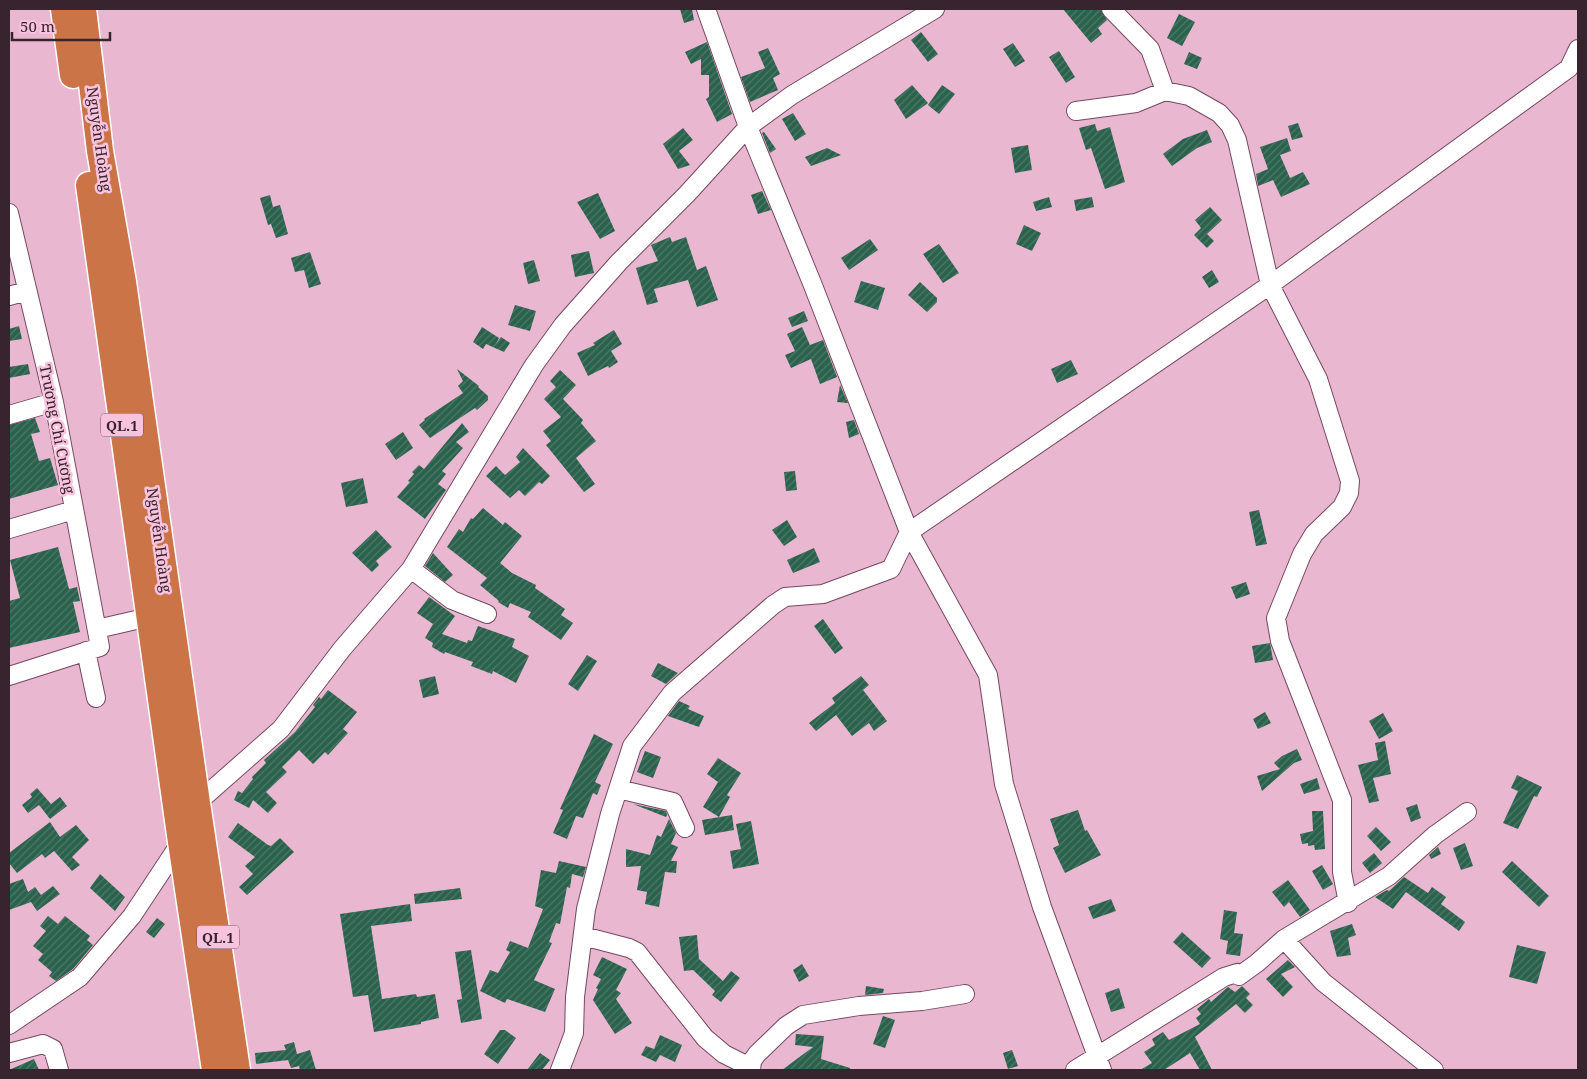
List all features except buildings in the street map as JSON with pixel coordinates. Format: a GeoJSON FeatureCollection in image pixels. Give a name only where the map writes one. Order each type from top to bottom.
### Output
{"type":"FeatureCollection","features":[{"type":"Feature","properties":{"kind":"highway","name":"Nguyễn Hoàng"},"geometry":{"type":"LineString","coordinates":[[64,9],[181,842],[215,1070]]}},
{"type":"Feature","properties":{"kind":"highway","name":"Nguyễn Hoàng"},"geometry":{"type":"LineString","coordinates":[[83,9],[100,152],[123,282],[237,1070]]}},
{"type":"Feature","properties":{"kind":"street"},"geometry":{"type":"LineString","coordinates":[[706,9],[748,127],[812,283],[909,532],[988,675],[1004,784],[1042,907],[1099,1063]]}},
{"type":"Feature","properties":{"kind":"street"},"geometry":{"type":"LineString","coordinates":[[197,803],[281,729],[342,649],[411,569],[529,374],[563,325],[619,262],[687,194],[748,127],[792,95],[935,9]]}},
{"type":"Feature","properties":{"kind":"street"},"geometry":{"type":"LineString","coordinates":[[1111,9],[1150,49],[1165,91]]}},
{"type":"Feature","properties":{"kind":"street"},"geometry":{"type":"LineString","coordinates":[[560,1070],[574,1033],[574,997],[589,900],[618,789],[632,746],[672,693],[773,605],[785,597],[823,594],[891,569],[909,532],[1270,285],[1569,68],[1578,49]]}},
{"type":"Feature","properties":{"kind":"street"},"geometry":{"type":"LineString","coordinates":[[1076,111],[1136,103],[1165,91],[1189,96],[1218,113],[1230,125],[1241,151],[1270,285],[1318,379],[1350,481],[1349,493],[1342,507],[1308,542],[1276,618],[1280,641],[1342,800],[1342,872],[1348,903]]}},
{"type":"Feature","properties":{"kind":"street","name":"Trương Chí Cương"},"geometry":{"type":"LineString","coordinates":[[9,213],[54,402],[97,629],[93,649],[96,698]]}},
{"type":"Feature","properties":{"kind":"street"},"geometry":{"type":"LineString","coordinates":[[9,296],[27,291]]}},
{"type":"Feature","properties":{"kind":"street"},"geometry":{"type":"LineString","coordinates":[[9,415],[54,402]]}},
{"type":"Feature","properties":{"kind":"street"},"geometry":{"type":"LineString","coordinates":[[9,529],[74,510]]}},
{"type":"Feature","properties":{"kind":"street"},"geometry":{"type":"LineString","coordinates":[[411,569],[452,600],[487,614]]}},
{"type":"Feature","properties":{"kind":"street"},"geometry":{"type":"LineString","coordinates":[[97,629],[149,617]]}},
{"type":"Feature","properties":{"kind":"street"},"geometry":{"type":"LineString","coordinates":[[9,676],[93,649]]}},
{"type":"Feature","properties":{"kind":"street"},"geometry":{"type":"LineString","coordinates":[[618,789],[673,802],[685,828]]}},
{"type":"Feature","properties":{"kind":"street"},"geometry":{"type":"LineString","coordinates":[[1075,1070],[1099,1063],[1224,977],[1237,973],[1239,976],[1258,963],[1284,940],[1348,903],[1389,876],[1435,835],[1467,812]]}},
{"type":"Feature","properties":{"kind":"street"},"geometry":{"type":"LineString","coordinates":[[9,1025],[80,977],[132,916],[181,842]]}},
{"type":"Feature","properties":{"kind":"street"},"geometry":{"type":"LineString","coordinates":[[583,936],[629,948],[637,952],[705,1038],[724,1054],[750,1069],[757,1054],[786,1026],[803,1015],[859,1006],[922,1001],[965,994]]}},
{"type":"Feature","properties":{"kind":"street"},"geometry":{"type":"LineString","coordinates":[[1284,940],[1323,982],[1434,1070]]}},
{"type":"Feature","properties":{"kind":"street"},"geometry":{"type":"LineString","coordinates":[[9,1052],[44,1044],[52,1049],[59,1070]]}}]}
